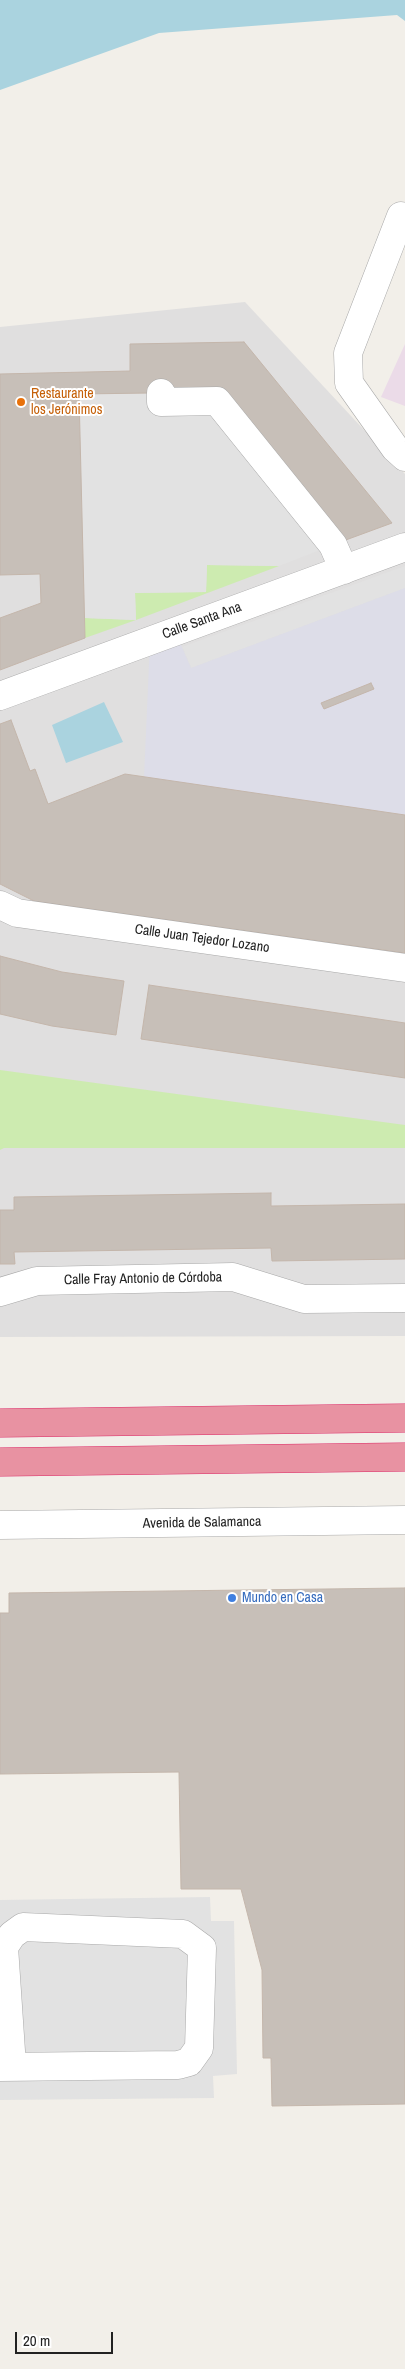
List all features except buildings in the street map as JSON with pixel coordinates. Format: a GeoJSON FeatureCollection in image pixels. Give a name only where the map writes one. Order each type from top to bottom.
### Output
{"type":"FeatureCollection","features":[{"type":"Feature","properties":{"kind":"highway"},"geometry":{"type":"LineString","coordinates":[[0,1423],[405,1418]]}},
{"type":"Feature","properties":{"kind":"highway"},"geometry":{"type":"LineString","coordinates":[[0,1462],[405,1457]]}},
{"type":"Feature","properties":{"kind":"street"},"geometry":{"type":"LineString","coordinates":[[401,216],[348,353],[349,383],[394,448],[405,457]]}},
{"type":"Feature","properties":{"kind":"street"},"geometry":{"type":"LineString","coordinates":[[161,393],[161,402],[217,401],[334,545],[344,570]]}},
{"type":"Feature","properties":{"kind":"street","name":"Calle Santa Ana"},"geometry":{"type":"LineString","coordinates":[[0,696],[405,547]]}},
{"type":"Feature","properties":{"kind":"street","name":"Calle Juan Tejedor Lozano"},"geometry":{"type":"LineString","coordinates":[[0,905],[17,913],[405,968]]}},
{"type":"Feature","properties":{"kind":"street","name":"Calle Fray Antonio de Córdoba"},"geometry":{"type":"LineString","coordinates":[[0,1292],[37,1281],[233,1278],[304,1299],[405,1298]]}},
{"type":"Feature","properties":{"kind":"street","name":"Avenida de Salamanca"},"geometry":{"type":"LineString","coordinates":[[0,1525],[405,1520]]}},
{"type":"Feature","properties":{"kind":"street"},"geometry":{"type":"LineString","coordinates":[[23,1927],[183,1934],[202,1948],[199,2048],[189,2062],[178,2065],[6,2066],[4,1947],[12,1936],[23,1927]]}},
{"type":"Feature","properties":{"kind":"shaded area"},"geometry":{"type":"Polygon","coordinates":[[[245,302],[405,474],[405,1336],[0,1337],[0,327],[245,302]]]}},
{"type":"Feature","properties":{"kind":"shaded area"},"geometry":{"type":"Polygon","coordinates":[[[405,344],[405,406],[381,397],[405,344]]]}},
{"type":"Feature","properties":{"kind":"shaded area"},"geometry":{"type":"Polygon","coordinates":[[[221,392],[343,541],[279,566],[207,565],[206,592],[135,593],[136,620],[85,618],[79,394],[221,392]]]}},
{"type":"Feature","properties":{"kind":"shaded area"},"geometry":{"type":"Polygon","coordinates":[[[405,566],[405,588],[191,668],[182,647],[405,566]]]}},
{"type":"Feature","properties":{"kind":"shaded area"},"geometry":{"type":"Polygon","coordinates":[[[405,588],[405,815],[144,778],[150,641],[175,631],[191,668],[405,588]]]}},
{"type":"Feature","properties":{"kind":"shaded area"},"geometry":{"type":"Polygon","coordinates":[[[210,1897],[211,1921],[234,1921],[237,2074],[213,2076],[214,2098],[0,2100],[0,1900],[210,1897]]]}},
{"type":"Feature","properties":{"kind":"green space"},"geometry":{"type":"Polygon","coordinates":[[[207,565],[279,566],[136,620],[135,593],[206,592],[207,565]]]}},
{"type":"Feature","properties":{"kind":"green space"},"geometry":{"type":"Polygon","coordinates":[[[85,618],[136,620],[85,638],[85,618]]]}},
{"type":"Feature","properties":{"kind":"green space"},"geometry":{"type":"Polygon","coordinates":[[[0,1070],[405,1125],[405,1148],[4,1148],[0,1150],[0,1070]]]}},
{"type":"Feature","properties":{"kind":"water"},"geometry":{"type":"Polygon","coordinates":[[[0,0],[405,0],[405,21],[397,15],[159,33],[0,90],[0,0]]]}},
{"type":"Feature","properties":{"kind":"water"},"geometry":{"type":"Polygon","coordinates":[[[104,702],[123,742],[66,763],[52,725],[104,702]]]}},
{"type":"Feature","properties":{"kind":"place","name":"Restaurante los Jerónimos"},"geometry":{"type":"Point","coordinates":[21,402]}},
{"type":"Feature","properties":{"kind":"place","name":"Mundo en Casa"},"geometry":{"type":"Point","coordinates":[232,1598]}}]}
